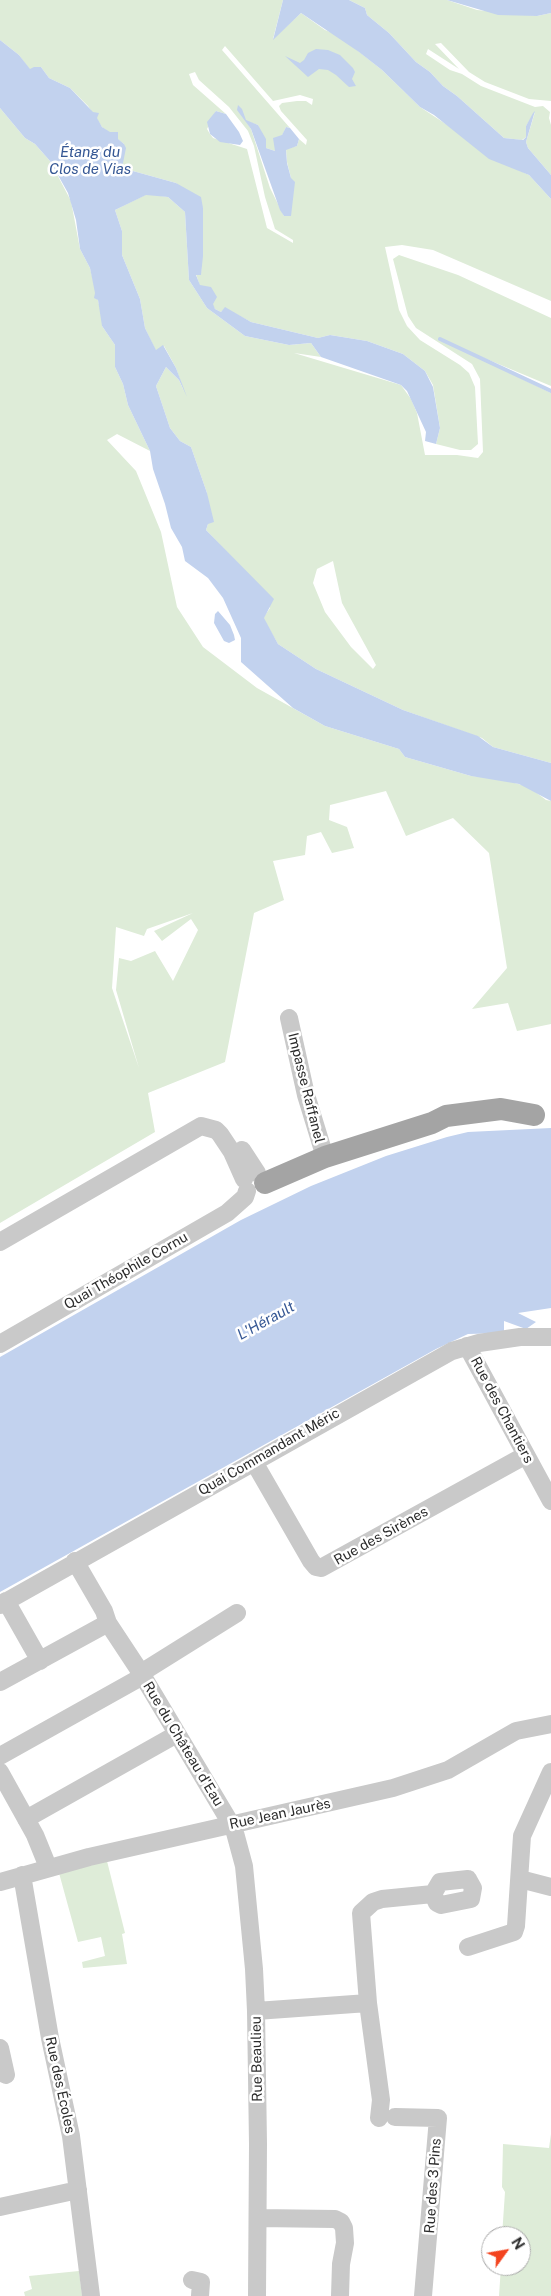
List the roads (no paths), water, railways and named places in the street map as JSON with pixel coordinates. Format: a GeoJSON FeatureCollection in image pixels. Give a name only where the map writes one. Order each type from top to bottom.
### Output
{"type":"FeatureCollection","features":[{"type":"Feature","properties":{"kind":"main road","name":"Quai Théophile Cornu"},"geometry":{"type":"LineString","coordinates":[[253,1181],[432,1123],[446,1116],[501,1108],[543,1114]]}},
{"type":"Feature","properties":{"kind":"street","name":"Impasse Raffanel"},"geometry":{"type":"LineString","coordinates":[[289,1018],[306,1095],[325,1157]]}},
{"type":"Feature","properties":{"kind":"street"},"geometry":{"type":"LineString","coordinates":[[0,1242],[163,1146],[176,1131],[192,1118],[206,1115],[215,1118],[233,1134],[253,1181]]}},
{"type":"Feature","properties":{"kind":"street","name":"Quai Théophile Cornu"},"geometry":{"type":"LineString","coordinates":[[0,1344],[227,1213],[240,1202],[253,1181]]}},
{"type":"Feature","properties":{"kind":"street","name":"Quai Commandant Méric"},"geometry":{"type":"LineString","coordinates":[[3,1603],[438,1358],[467,1346],[520,1337],[551,1337]]}},
{"type":"Feature","properties":{"kind":"street","name":"Rue des Chantiers"},"geometry":{"type":"LineString","coordinates":[[467,1346],[551,1501]]}},
{"type":"Feature","properties":{"kind":"street","name":"Rue des Sirènes"},"geometry":{"type":"LineString","coordinates":[[254,1462],[311,1561],[319,1568],[414,1518],[526,1455]]}},
{"type":"Feature","properties":{"kind":"street"},"geometry":{"type":"LineString","coordinates":[[76,1561],[104,1611],[108,1624],[142,1674],[237,1613]]}},
{"type":"Feature","properties":{"kind":"street"},"geometry":{"type":"LineString","coordinates":[[3,1603],[40,1661]]}},
{"type":"Feature","properties":{"kind":"street"},"geometry":{"type":"LineString","coordinates":[[0,1682],[108,1624]]}},
{"type":"Feature","properties":{"kind":"street","name":"Rue du Château d'Eau"},"geometry":{"type":"LineString","coordinates":[[0,1756],[142,1674],[231,1824]]}},
{"type":"Feature","properties":{"kind":"street","name":"Rue Jean Jaurès"},"geometry":{"type":"LineString","coordinates":[[0,1882],[48,1867],[415,1782],[456,1766],[516,1731],[551,1724]]}},
{"type":"Feature","properties":{"kind":"street"},"geometry":{"type":"LineString","coordinates":[[26,1819],[177,1734]]}},
{"type":"Feature","properties":{"kind":"street"},"geometry":{"type":"LineString","coordinates":[[0,1772],[26,1819],[48,1867]]}},
{"type":"Feature","properties":{"kind":"street"},"geometry":{"type":"LineString","coordinates":[[468,1947],[514,1932],[520,1879],[522,1836],[551,1772]]}},
{"type":"Feature","properties":{"kind":"street","name":"Rue Beaulieu"},"geometry":{"type":"LineString","coordinates":[[231,1824],[234,1829],[245,1874],[254,1968],[258,2218],[257,2296]]}},
{"type":"Feature","properties":{"kind":"street","name":"Rue des Écoles"},"geometry":{"type":"LineString","coordinates":[[22,1875],[49,2030],[71,2136],[91,2296]]}},
{"type":"Feature","properties":{"kind":"street"},"geometry":{"type":"LineString","coordinates":[[520,1879],[551,1887]]}},
{"type":"Feature","properties":{"kind":"street"},"geometry":{"type":"LineString","coordinates":[[256,2011],[368,2003],[360,1921],[361,1913],[373,1902],[382,1899],[433,1894]]}},
{"type":"Feature","properties":{"kind":"street","name":"Rue des 3 Pins"},"geometry":{"type":"LineString","coordinates":[[368,2003],[381,2100],[387,2118],[438,2118],[430,2236],[423,2296]]}},
{"type":"Feature","properties":{"kind":"street"},"geometry":{"type":"LineString","coordinates":[[0,2048],[6,2075]]}},
{"type":"Feature","properties":{"kind":"street"},"geometry":{"type":"LineString","coordinates":[[0,2207],[78,2190]]}},
{"type":"Feature","properties":{"kind":"street"},"geometry":{"type":"LineString","coordinates":[[258,2218],[335,2219],[341,2222],[344,2228],[345,2243],[341,2264],[340,2296]]}},
{"type":"Feature","properties":{"kind":"street"},"geometry":{"type":"LineString","coordinates":[[192,2280],[201,2282],[200,2296]]}},
{"type":"Feature","properties":{"kind":"water"},"geometry":{"type":"Polygon","coordinates":[[[283,0],[349,0],[365,8],[367,15],[389,33],[416,62],[430,72],[443,86],[504,138],[523,140],[526,137],[526,126],[535,111],[526,142],[528,148],[551,175],[551,199],[529,175],[489,159],[434,115],[420,107],[382,70],[359,52],[301,13],[273,40],[283,0]]]}},
{"type":"Feature","properties":{"kind":"water"},"geometry":{"type":"Polygon","coordinates":[[[447,0],[551,0],[551,13],[537,16],[498,15],[447,0]]]}},
{"type":"Feature","properties":{"kind":"water","name":"Étang du Clos de Vias"},"geometry":{"type":"Polygon","coordinates":[[[0,40],[19,55],[30,69],[41,67],[49,78],[70,88],[93,112],[99,113],[97,118],[102,127],[110,132],[118,132],[118,139],[126,148],[122,168],[176,183],[201,197],[203,208],[203,256],[201,275],[196,275],[200,285],[211,287],[217,297],[213,304],[215,309],[221,312],[225,307],[251,322],[318,338],[330,335],[367,341],[403,354],[425,371],[433,387],[440,428],[436,444],[425,441],[426,432],[407,391],[401,385],[321,357],[311,343],[289,345],[245,336],[207,308],[189,280],[185,212],[168,197],[146,195],[115,210],[122,231],[122,255],[140,299],[145,328],[156,350],[163,345],[176,368],[187,397],[179,380],[166,367],[156,386],[170,428],[180,441],[191,447],[207,493],[214,522],[208,524],[206,530],[274,599],[264,618],[278,644],[316,669],[403,710],[478,736],[493,747],[551,763],[551,801],[519,784],[471,776],[405,757],[399,749],[325,726],[293,708],[241,662],[241,638],[223,598],[208,578],[185,561],[182,547],[171,528],[153,469],[150,451],[128,405],[123,384],[115,367],[115,345],[102,326],[98,300],[94,298],[95,293],[90,268],[80,249],[76,220],[68,193],[50,161],[35,144],[25,138],[0,108],[0,40]]]}},
{"type":"Feature","properties":{"kind":"water"},"geometry":{"type":"Polygon","coordinates":[[[316,49],[328,50],[340,55],[353,68],[355,72],[352,79],[356,86],[349,87],[328,70],[319,69],[308,77],[285,56],[300,63],[308,53],[316,49]]]}},
{"type":"Feature","properties":{"kind":"water"},"geometry":{"type":"Polygon","coordinates":[[[238,105],[242,109],[246,120],[258,125],[266,139],[266,148],[275,151],[273,138],[282,135],[286,127],[290,128],[299,139],[297,146],[286,150],[291,178],[295,182],[291,216],[284,216],[280,210],[251,129],[237,110],[238,105]]]}},
{"type":"Feature","properties":{"kind":"water"},"geometry":{"type":"Polygon","coordinates":[[[216,111],[226,114],[239,132],[243,141],[240,145],[220,142],[210,134],[207,122],[216,111]]]}},
{"type":"Feature","properties":{"kind":"water"},"geometry":{"type":"Polygon","coordinates":[[[218,611],[230,625],[234,635],[235,640],[229,643],[224,641],[214,623],[215,614],[218,611]]]}},
{"type":"Feature","properties":{"kind":"water","name":"L'Hérault"},"geometry":{"type":"Polygon","coordinates":[[[551,1128],[551,1308],[518,1313],[536,1322],[526,1329],[504,1321],[504,1333],[468,1334],[436,1349],[0,1592],[0,1357],[241,1220],[311,1186],[386,1156],[447,1137],[468,1132],[551,1128]]]}},
{"type":"Feature","properties":{"kind":"waterway"},"geometry":{"type":"LineString","coordinates":[[440,339],[551,391]]}}]}
